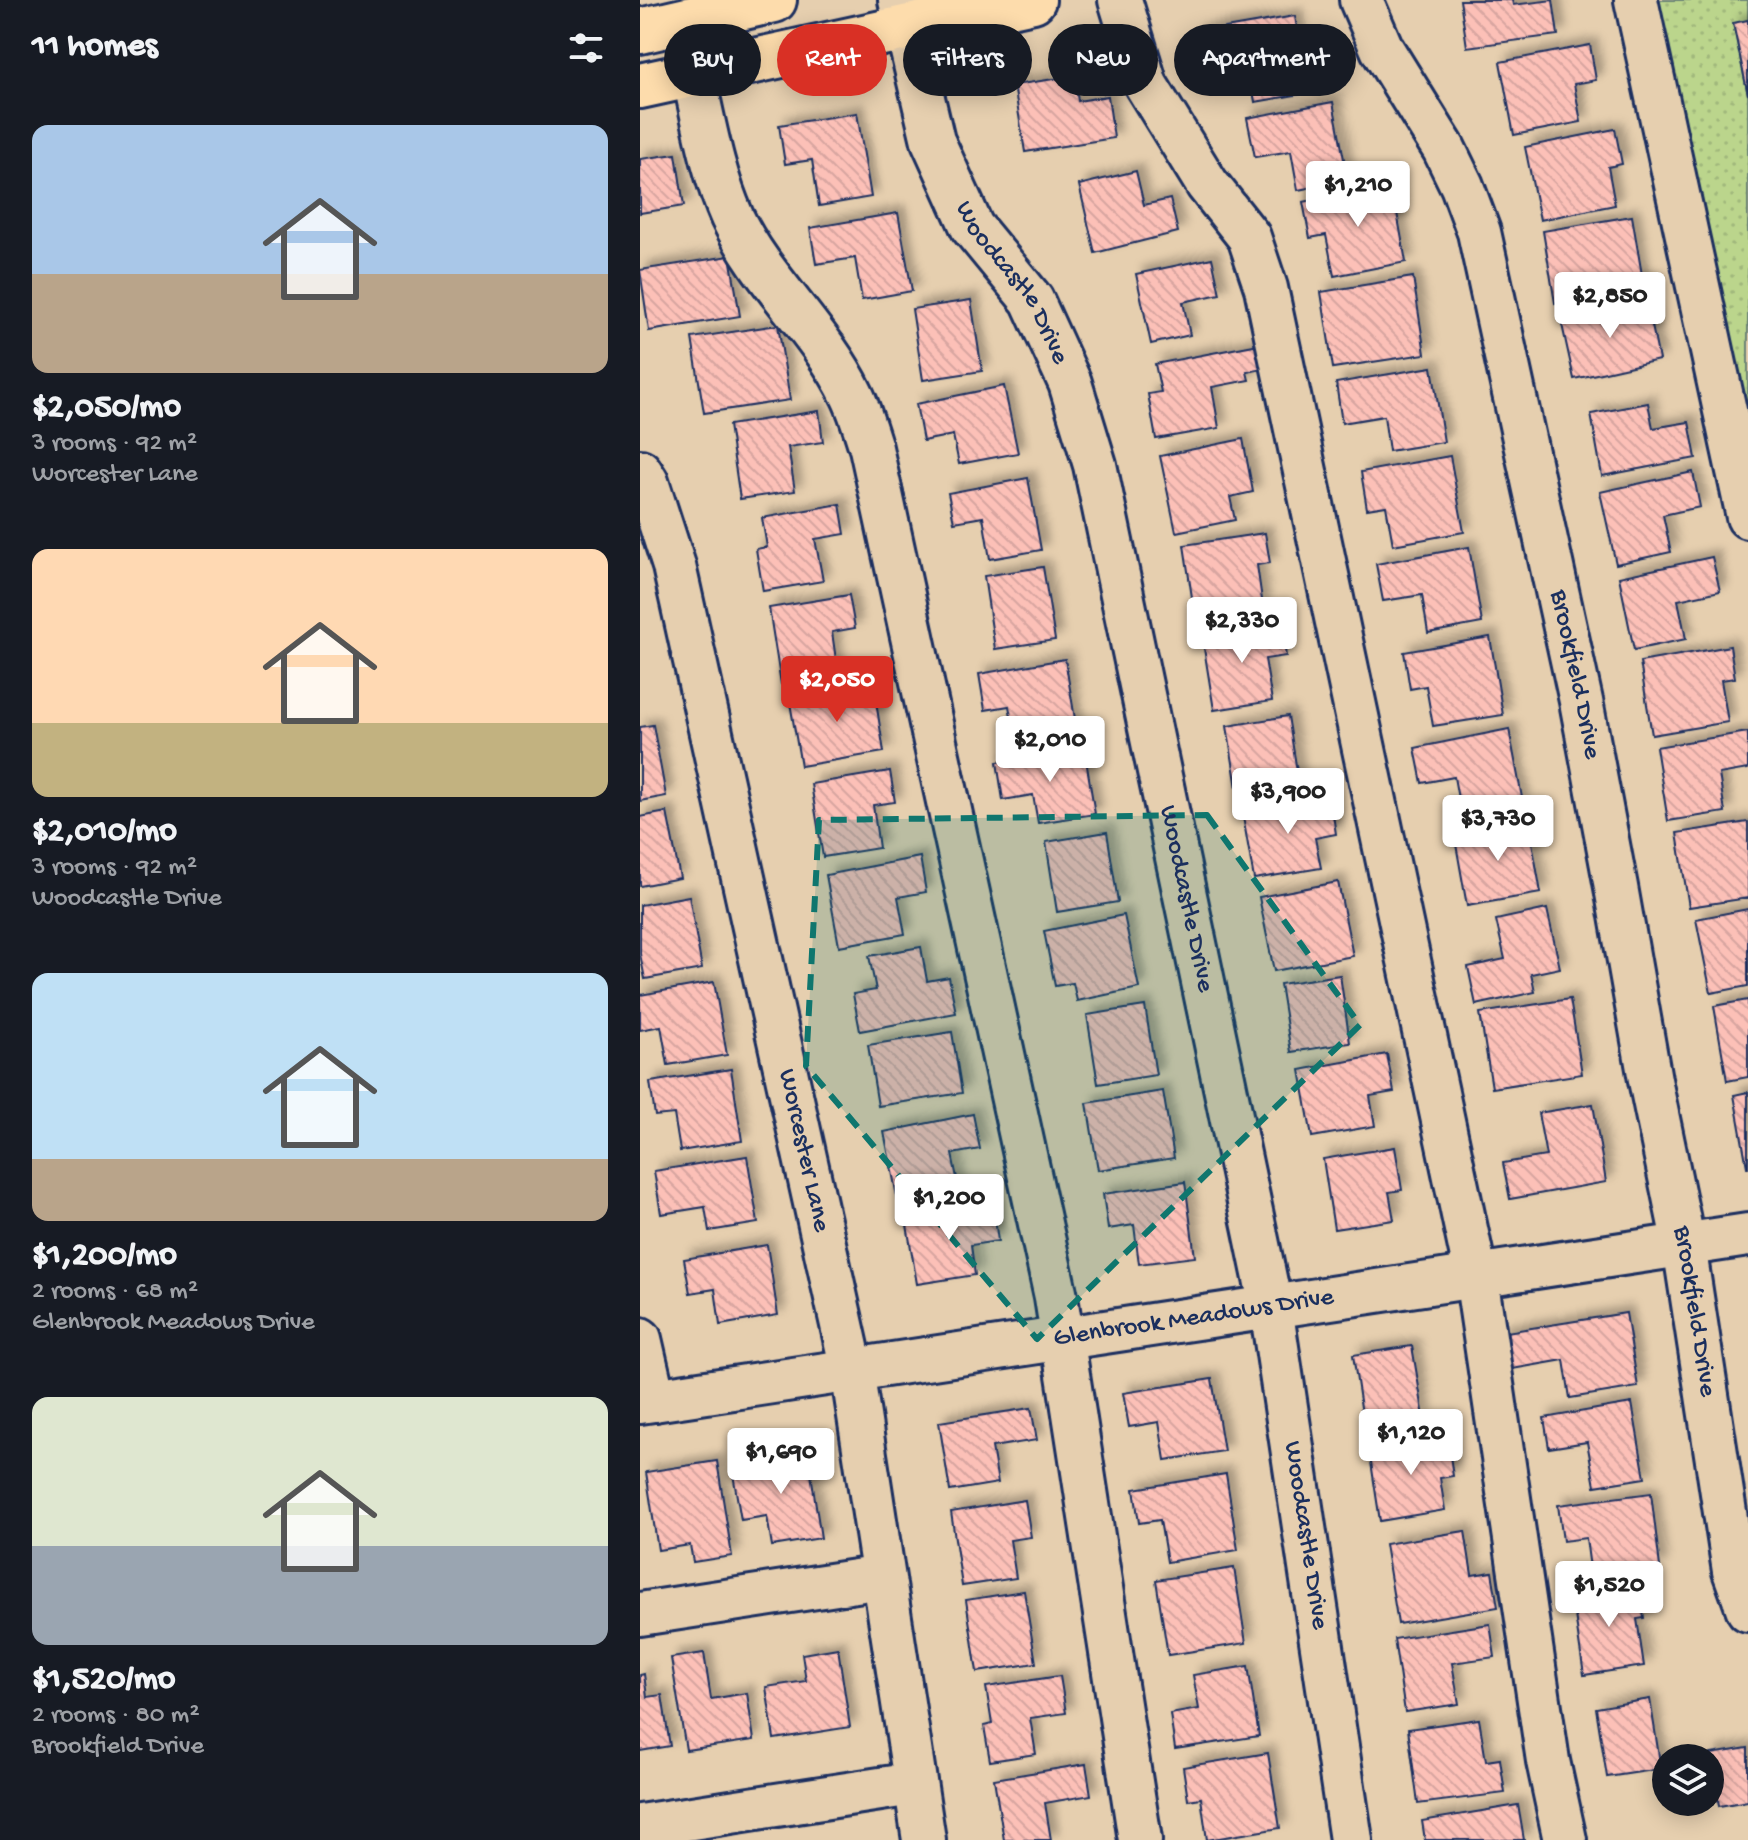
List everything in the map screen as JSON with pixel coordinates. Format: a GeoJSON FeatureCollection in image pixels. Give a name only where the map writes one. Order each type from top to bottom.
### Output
{"type":"FeatureCollection","features":[{"type":"Feature","properties":{"kind":"main road"},"geometry":{"type":"LineString","coordinates":[[640,31],[774,0]]}},
{"type":"Feature","properties":{"kind":"main road"},"geometry":{"type":"LineString","coordinates":[[761,55],[903,14],[1033,0]]}},
{"type":"Feature","properties":{"kind":"main road"},"geometry":{"type":"LineString","coordinates":[[640,86],[664,81]]}},
{"type":"Feature","properties":{"kind":"street"},"geometry":{"type":"LineString","coordinates":[[1120,0],[1146,85],[1207,184],[1249,237],[1266,288],[1476,1276],[1548,1761],[1565,1840]]}},
{"type":"Feature","properties":{"kind":"street","name":"Brookfield Drive"},"geometry":{"type":"LineString","coordinates":[[1361,0],[1382,49],[1444,149],[1479,232],[1581,701],[1650,1080],[1684,1245],[1731,1429],[1734,1571],[1748,1610]]}},
{"type":"Feature","properties":{"kind":"street"},"geometry":{"type":"LineString","coordinates":[[1636,0],[1747,503]]}},
{"type":"Feature","properties":{"kind":"street","name":"Woodcastle Drive"},"geometry":{"type":"LineString","coordinates":[[903,14],[933,141],[972,227],[1032,300],[1070,383],[1095,465],[1271,1307],[1351,1840]]}},
{"type":"Feature","properties":{"kind":"street"},"geometry":{"type":"LineString","coordinates":[[698,96],[714,166],[732,216],[752,252],[827,353],[853,396],[871,448],[1056,1297],[1140,1840]]}},
{"type":"Feature","properties":{"kind":"street","name":"Worcester Lane"},"geometry":{"type":"LineString","coordinates":[[640,471],[647,482],[674,566],[852,1370],[924,1840]]}},
{"type":"Feature","properties":{"kind":"street","name":"Glenbrook Meadows Drive"},"geometry":{"type":"LineString","coordinates":[[647,1401],[1748,1235]]}},
{"type":"Feature","properties":{"kind":"street"},"geometry":{"type":"LineString","coordinates":[[640,1339],[647,1401]]}},
{"type":"Feature","properties":{"kind":"street"},"geometry":{"type":"LineString","coordinates":[[640,1614],[882,1577]]}},
{"type":"Feature","properties":{"kind":"street"},"geometry":{"type":"LineString","coordinates":[[640,1826],[913,1784]]}},
{"type":"Feature","properties":{"kind":"highlighted area"},"geometry":{"type":"Polygon","coordinates":[[[1207,815],[1360,1025],[1037,1339],[806,1066],[819,820],[1207,815]]]}},
{"type":"Feature","properties":{"kind":"green space"},"geometry":{"type":"Polygon","coordinates":[[[1642,0],[1748,0],[1748,20],[1733,24],[1748,95],[1748,469],[1642,0]]]}},
{"type":"Feature","properties":{"kind":"building"},"geometry":{"type":"Polygon","coordinates":[[[1460,0],[1512,0],[1513,5],[1553,0],[1558,35],[1467,47],[1460,0]]]}},
{"type":"Feature","properties":{"kind":"building"},"geometry":{"type":"Polygon","coordinates":[[[1295,16],[1296,24],[1248,24],[1295,16]]]}},
{"type":"Feature","properties":{"kind":"building"},"geometry":{"type":"Polygon","coordinates":[[[1748,20],[1748,95],[1733,23],[1748,20]]]}},
{"type":"Feature","properties":{"kind":"building"},"geometry":{"type":"Polygon","coordinates":[[[1590,45],[1596,80],[1574,84],[1581,122],[1514,135],[1500,62],[1590,45]]]}},
{"type":"Feature","properties":{"kind":"building"},"geometry":{"type":"Polygon","coordinates":[[[1048,80],[1048,96],[1077,96],[1078,101],[1108,96],[1114,138],[1025,152],[1016,96],[1032,96],[1032,82],[1048,80]]]}},
{"type":"Feature","properties":{"kind":"building"},"geometry":{"type":"Polygon","coordinates":[[[1254,96],[1290,96],[1255,102],[1254,96]]]}},
{"type":"Feature","properties":{"kind":"building"},"geometry":{"type":"Polygon","coordinates":[[[1333,102],[1348,180],[1298,190],[1291,151],[1255,157],[1247,118],[1333,102]]]}},
{"type":"Feature","properties":{"kind":"building"},"geometry":{"type":"Polygon","coordinates":[[[857,113],[871,197],[819,206],[812,160],[785,164],[779,125],[857,113]]]}},
{"type":"Feature","properties":{"kind":"building"},"geometry":{"type":"Polygon","coordinates":[[[1615,129],[1622,164],[1608,167],[1615,205],[1540,220],[1525,147],[1615,129]]]}},
{"type":"Feature","properties":{"kind":"building"},"geometry":{"type":"Polygon","coordinates":[[[676,154],[684,206],[640,213],[640,159],[676,154]]]}},
{"type":"Feature","properties":{"kind":"building"},"geometry":{"type":"Polygon","coordinates":[[[1136,171],[1144,205],[1170,199],[1178,232],[1095,253],[1079,185],[1136,171]]]}},
{"type":"Feature","properties":{"kind":"building"},"geometry":{"type":"Polygon","coordinates":[[[1392,185],[1406,262],[1334,276],[1326,235],[1310,238],[1303,202],[1392,185]]]}},
{"type":"Feature","properties":{"kind":"building"},"geometry":{"type":"Polygon","coordinates":[[[898,213],[912,291],[862,300],[855,258],[816,264],[810,228],[898,213]]]}},
{"type":"Feature","properties":{"kind":"building"},"geometry":{"type":"Polygon","coordinates":[[[1632,216],[1644,287],[1555,303],[1543,231],[1632,216]]]}},
{"type":"Feature","properties":{"kind":"building"},"geometry":{"type":"Polygon","coordinates":[[[730,256],[740,316],[649,331],[640,270],[730,256]]]}},
{"type":"Feature","properties":{"kind":"building"},"geometry":{"type":"Polygon","coordinates":[[[1212,258],[1220,294],[1183,302],[1190,335],[1151,344],[1136,274],[1212,258]]]}},
{"type":"Feature","properties":{"kind":"building"},"geometry":{"type":"Polygon","coordinates":[[[1413,277],[1425,354],[1333,368],[1321,292],[1413,277]]]}},
{"type":"Feature","properties":{"kind":"building"},"geometry":{"type":"Polygon","coordinates":[[[971,300],[982,371],[923,380],[912,309],[971,300]]]}},
{"type":"Feature","properties":{"kind":"building"},"geometry":{"type":"Polygon","coordinates":[[[1647,301],[1659,360],[1574,379],[1561,320],[1647,301]]]}},
{"type":"Feature","properties":{"kind":"building"},"geometry":{"type":"Polygon","coordinates":[[[778,325],[790,400],[704,413],[692,338],[778,325]]]}},
{"type":"Feature","properties":{"kind":"building"},"geometry":{"type":"Polygon","coordinates":[[[1259,344],[1263,369],[1247,372],[1249,380],[1212,387],[1219,428],[1156,439],[1148,394],[1161,392],[1155,364],[1259,344]]]}},
{"type":"Feature","properties":{"kind":"building"},"geometry":{"type":"Polygon","coordinates":[[[1432,367],[1444,442],[1389,451],[1384,416],[1342,423],[1336,383],[1432,367]]]}},
{"type":"Feature","properties":{"kind":"building"},"geometry":{"type":"Polygon","coordinates":[[[1004,386],[1018,453],[959,464],[953,435],[923,441],[916,404],[1004,386]]]}},
{"type":"Feature","properties":{"kind":"building"},"geometry":{"type":"Polygon","coordinates":[[[1648,403],[1653,428],[1689,422],[1696,458],[1602,476],[1591,414],[1648,403]]]}},
{"type":"Feature","properties":{"kind":"building"},"geometry":{"type":"Polygon","coordinates":[[[819,411],[823,442],[788,447],[795,491],[740,499],[729,425],[819,411]]]}},
{"type":"Feature","properties":{"kind":"building"},"geometry":{"type":"Polygon","coordinates":[[[1243,439],[1253,492],[1230,497],[1235,520],[1176,532],[1160,456],[1243,439]]]}},
{"type":"Feature","properties":{"kind":"building"},"geometry":{"type":"Polygon","coordinates":[[[1450,456],[1464,532],[1393,545],[1386,506],[1367,509],[1361,472],[1450,456]]]}},
{"type":"Feature","properties":{"kind":"building"},"geometry":{"type":"Polygon","coordinates":[[[1693,472],[1700,507],[1663,515],[1671,552],[1616,564],[1600,492],[1693,472]]]}},
{"type":"Feature","properties":{"kind":"building"},"geometry":{"type":"Polygon","coordinates":[[[1028,478],[1041,550],[990,559],[983,517],[954,522],[948,493],[1028,478]]]}},
{"type":"Feature","properties":{"kind":"building"},"geometry":{"type":"Polygon","coordinates":[[[840,504],[845,534],[815,539],[823,581],[763,591],[756,549],[767,547],[762,518],[840,504]]]}},
{"type":"Feature","properties":{"kind":"building"},"geometry":{"type":"Polygon","coordinates":[[[1265,533],[1270,563],[1257,565],[1263,607],[1195,617],[1184,545],[1265,533]]]}},
{"type":"Feature","properties":{"kind":"building"},"geometry":{"type":"Polygon","coordinates":[[[1469,547],[1482,623],[1428,633],[1422,595],[1383,601],[1376,564],[1469,547]]]}},
{"type":"Feature","properties":{"kind":"building"},"geometry":{"type":"Polygon","coordinates":[[[1712,557],[1720,591],[1678,600],[1686,639],[1634,650],[1619,577],[1712,557]]]}},
{"type":"Feature","properties":{"kind":"building"},"geometry":{"type":"Polygon","coordinates":[[[1043,567],[1055,640],[995,649],[984,576],[1043,567]]]}},
{"type":"Feature","properties":{"kind":"building"},"geometry":{"type":"Polygon","coordinates":[[[849,595],[855,628],[832,632],[838,674],[781,684],[769,608],[849,595]]]}},
{"type":"Feature","properties":{"kind":"building"},"geometry":{"type":"Polygon","coordinates":[[[1281,623],[1286,656],[1265,659],[1272,701],[1214,710],[1202,636],[1281,623]]]}},
{"type":"Feature","properties":{"kind":"building"},"geometry":{"type":"Polygon","coordinates":[[[1490,637],[1503,715],[1433,726],[1426,686],[1410,689],[1404,652],[1490,637]]]}},
{"type":"Feature","properties":{"kind":"building"},"geometry":{"type":"Polygon","coordinates":[[[1730,646],[1735,678],[1721,680],[1728,722],[1652,735],[1640,662],[1730,646]]]}},
{"type":"Feature","properties":{"kind":"building"},"geometry":{"type":"Polygon","coordinates":[[[1065,659],[1077,731],[1016,742],[1009,706],[985,710],[979,674],[1065,659]]]}},
{"type":"Feature","properties":{"kind":"building"},"geometry":{"type":"Polygon","coordinates":[[[873,683],[884,752],[801,766],[789,697],[873,683]]]}},
{"type":"Feature","properties":{"kind":"building"},"geometry":{"type":"Polygon","coordinates":[[[1288,716],[1299,784],[1238,794],[1227,726],[1288,716]]]}},
{"type":"Feature","properties":{"kind":"building"},"geometry":{"type":"Polygon","coordinates":[[[653,725],[666,796],[640,801],[640,727],[653,725]]]}},
{"type":"Feature","properties":{"kind":"building"},"geometry":{"type":"Polygon","coordinates":[[[1509,729],[1523,803],[1461,815],[1454,777],[1422,783],[1415,748],[1509,729]]]}},
{"type":"Feature","properties":{"kind":"building"},"geometry":{"type":"Polygon","coordinates":[[[1748,732],[1748,769],[1719,774],[1725,812],[1668,821],[1656,747],[1748,732]]]}},
{"type":"Feature","properties":{"kind":"building"},"geometry":{"type":"Polygon","coordinates":[[[1084,748],[1095,814],[1038,823],[1033,795],[1003,800],[997,762],[1084,748]]]}},
{"type":"Feature","properties":{"kind":"building"},"geometry":{"type":"Polygon","coordinates":[[[890,771],[895,802],[873,805],[879,848],[823,857],[811,784],[890,771]]]}},
{"type":"Feature","properties":{"kind":"building"},"geometry":{"type":"Polygon","coordinates":[[[1330,796],[1336,834],[1315,838],[1321,868],[1254,879],[1242,811],[1330,796]]]}},
{"type":"Feature","properties":{"kind":"building"},"geometry":{"type":"Polygon","coordinates":[[[667,812],[680,878],[640,886],[640,817],[667,812]]]}},
{"type":"Feature","properties":{"kind":"building"},"geometry":{"type":"Polygon","coordinates":[[[1528,820],[1541,893],[1467,906],[1454,833],[1528,820]]]}},
{"type":"Feature","properties":{"kind":"building"},"geometry":{"type":"Polygon","coordinates":[[[1748,822],[1748,898],[1689,907],[1677,833],[1748,822]]]}},
{"type":"Feature","properties":{"kind":"building"},"geometry":{"type":"Polygon","coordinates":[[[1107,832],[1118,902],[1057,912],[1046,842],[1107,832]]]}},
{"type":"Feature","properties":{"kind":"building"},"geometry":{"type":"Polygon","coordinates":[[[920,857],[926,892],[898,897],[905,934],[839,946],[826,875],[920,857]]]}},
{"type":"Feature","properties":{"kind":"building"},"geometry":{"type":"Polygon","coordinates":[[[1338,882],[1353,956],[1274,971],[1259,897],[1338,882]]]}},
{"type":"Feature","properties":{"kind":"building"},"geometry":{"type":"Polygon","coordinates":[[[689,896],[702,969],[645,979],[640,954],[640,905],[689,896]]]}},
{"type":"Feature","properties":{"kind":"building"},"geometry":{"type":"Polygon","coordinates":[[[1547,909],[1560,968],[1531,974],[1535,992],[1476,1005],[1468,967],[1505,959],[1496,920],[1547,909]]]}},
{"type":"Feature","properties":{"kind":"building"},"geometry":{"type":"Polygon","coordinates":[[[1748,909],[1748,986],[1711,993],[1696,919],[1748,909]]]}},
{"type":"Feature","properties":{"kind":"building"},"geometry":{"type":"Polygon","coordinates":[[[1124,915],[1139,988],[1077,1001],[1073,983],[1055,986],[1044,931],[1124,915]]]}},
{"type":"Feature","properties":{"kind":"building"},"geometry":{"type":"Polygon","coordinates":[[[921,947],[927,981],[949,977],[956,1013],[860,1031],[853,994],[876,990],[869,956],[921,947]]]}},
{"type":"Feature","properties":{"kind":"building"},"geometry":{"type":"Polygon","coordinates":[[[1340,975],[1350,1043],[1291,1052],[1280,984],[1340,975]]]}},
{"type":"Feature","properties":{"kind":"building"},"geometry":{"type":"Polygon","coordinates":[[[714,982],[727,1055],[668,1065],[661,1026],[640,1030],[640,995],[714,982]]]}},
{"type":"Feature","properties":{"kind":"building"},"geometry":{"type":"Polygon","coordinates":[[[1570,999],[1582,1074],[1492,1088],[1480,1013],[1570,999]]]}},
{"type":"Feature","properties":{"kind":"building"},"geometry":{"type":"Polygon","coordinates":[[[1748,1000],[1748,1077],[1727,1081],[1714,1006],[1748,1000]]]}},
{"type":"Feature","properties":{"kind":"building"},"geometry":{"type":"Polygon","coordinates":[[[1145,1006],[1156,1075],[1098,1084],[1087,1015],[1145,1006]]]}},
{"type":"Feature","properties":{"kind":"building"},"geometry":{"type":"Polygon","coordinates":[[[952,1032],[962,1093],[878,1106],[868,1045],[952,1032]]]}},
{"type":"Feature","properties":{"kind":"building"},"geometry":{"type":"Polygon","coordinates":[[[1387,1054],[1394,1092],[1370,1096],[1375,1126],[1312,1137],[1300,1070],[1387,1054]]]}},
{"type":"Feature","properties":{"kind":"building"},"geometry":{"type":"Polygon","coordinates":[[[731,1069],[742,1141],[680,1151],[674,1114],[655,1116],[650,1082],[731,1069]]]}},
{"type":"Feature","properties":{"kind":"building"},"geometry":{"type":"Polygon","coordinates":[[[1163,1091],[1174,1158],[1098,1170],[1087,1103],[1163,1091]]]}},
{"type":"Feature","properties":{"kind":"building"},"geometry":{"type":"Polygon","coordinates":[[[1748,1092],[1748,1167],[1747,1167],[1734,1095],[1748,1092]]]}},
{"type":"Feature","properties":{"kind":"building"},"geometry":{"type":"Polygon","coordinates":[[[1593,1104],[1606,1182],[1510,1199],[1503,1163],[1546,1156],[1538,1113],[1593,1104]]]}},
{"type":"Feature","properties":{"kind":"building"},"geometry":{"type":"Polygon","coordinates":[[[973,1114],[980,1149],[952,1154],[960,1193],[899,1206],[884,1132],[973,1114]]]}},
{"type":"Feature","properties":{"kind":"building"},"geometry":{"type":"Polygon","coordinates":[[[1395,1147],[1402,1190],[1389,1192],[1394,1220],[1334,1229],[1323,1159],[1395,1147]]]}},
{"type":"Feature","properties":{"kind":"building"},"geometry":{"type":"Polygon","coordinates":[[[747,1156],[758,1223],[709,1231],[705,1207],[661,1214],[654,1171],[747,1156]]]}},
{"type":"Feature","properties":{"kind":"building"},"geometry":{"type":"Polygon","coordinates":[[[1185,1182],[1195,1257],[1139,1264],[1134,1225],[1108,1229],[1103,1194],[1185,1182]]]}},
{"type":"Feature","properties":{"kind":"building"},"geometry":{"type":"Polygon","coordinates":[[[993,1205],[998,1241],[971,1245],[975,1275],[917,1284],[906,1219],[993,1205]]]}},
{"type":"Feature","properties":{"kind":"building"},"geometry":{"type":"Polygon","coordinates":[[[767,1245],[778,1315],[720,1325],[715,1289],[690,1293],[684,1259],[767,1245]]]}},
{"type":"Feature","properties":{"kind":"building"},"geometry":{"type":"Polygon","coordinates":[[[1626,1313],[1638,1387],[1570,1398],[1564,1360],[1506,1370],[1500,1333],[1626,1313]]]}},
{"type":"Feature","properties":{"kind":"building"},"geometry":{"type":"Polygon","coordinates":[[[1412,1346],[1424,1417],[1364,1427],[1353,1355],[1412,1346]]]}},
{"type":"Feature","properties":{"kind":"building"},"geometry":{"type":"Polygon","coordinates":[[[1212,1379],[1224,1451],[1165,1460],[1159,1422],[1129,1427],[1123,1393],[1212,1379]]]}},
{"type":"Feature","properties":{"kind":"building"},"geometry":{"type":"Polygon","coordinates":[[[1632,1403],[1645,1478],[1595,1486],[1587,1442],[1549,1448],[1544,1418],[1632,1403]]]}},
{"type":"Feature","properties":{"kind":"building"},"geometry":{"type":"Polygon","coordinates":[[[1031,1408],[1037,1440],[992,1447],[998,1483],[950,1491],[939,1422],[1031,1408]]]}},
{"type":"Feature","properties":{"kind":"building"},"geometry":{"type":"Polygon","coordinates":[[[1447,1436],[1453,1476],[1440,1478],[1445,1510],[1380,1521],[1369,1449],[1447,1436]]]}},
{"type":"Feature","properties":{"kind":"building"},"geometry":{"type":"Polygon","coordinates":[[[807,1448],[821,1538],[772,1546],[767,1516],[741,1520],[733,1474],[758,1470],[756,1456],[807,1448]]]}},
{"type":"Feature","properties":{"kind":"building"},"geometry":{"type":"Polygon","coordinates":[[[717,1461],[732,1556],[693,1562],[690,1545],[658,1550],[646,1472],[717,1461]]]}},
{"type":"Feature","properties":{"kind":"building"},"geometry":{"type":"Polygon","coordinates":[[[1226,1474],[1238,1550],[1167,1562],[1160,1520],[1139,1523],[1134,1489],[1226,1474]]]}},
{"type":"Feature","properties":{"kind":"building"},"geometry":{"type":"Polygon","coordinates":[[[1651,1493],[1660,1567],[1591,1576],[1586,1538],[1563,1541],[1558,1505],[1651,1493]]]}},
{"type":"Feature","properties":{"kind":"building"},"geometry":{"type":"Polygon","coordinates":[[[1025,1500],[1031,1537],[1010,1540],[1016,1578],[962,1586],[951,1512],[1025,1500]]]}},
{"type":"Feature","properties":{"kind":"building"},"geometry":{"type":"Polygon","coordinates":[[[1465,1531],[1472,1575],[1492,1572],[1498,1607],[1398,1624],[1385,1544],[1465,1531]]]}},
{"type":"Feature","properties":{"kind":"building"},"geometry":{"type":"Polygon","coordinates":[[[1234,1568],[1246,1643],[1168,1655],[1156,1580],[1234,1568]]]}},
{"type":"Feature","properties":{"kind":"building"},"geometry":{"type":"Polygon","coordinates":[[[1639,1585],[1644,1618],[1637,1619],[1644,1666],[1584,1675],[1572,1595],[1639,1585]]]}},
{"type":"Feature","properties":{"kind":"building"},"geometry":{"type":"Polygon","coordinates":[[[1024,1591],[1036,1663],[977,1672],[966,1600],[1024,1591]]]}},
{"type":"Feature","properties":{"kind":"building"},"geometry":{"type":"Polygon","coordinates":[[[1490,1624],[1495,1657],[1452,1663],[1459,1704],[1405,1712],[1394,1639],[1490,1624]]]}},
{"type":"Feature","properties":{"kind":"building"},"geometry":{"type":"Polygon","coordinates":[[[838,1648],[850,1727],[774,1739],[766,1687],[806,1681],[802,1654],[838,1648]]]}},
{"type":"Feature","properties":{"kind":"building"},"geometry":{"type":"Polygon","coordinates":[[[704,1653],[711,1699],[747,1693],[754,1740],[686,1750],[671,1658],[704,1653]]]}},
{"type":"Feature","properties":{"kind":"building"},"geometry":{"type":"Polygon","coordinates":[[[1248,1666],[1259,1736],[1175,1749],[1170,1714],[1199,1709],[1193,1675],[1248,1666]]]}},
{"type":"Feature","properties":{"kind":"building"},"geometry":{"type":"Polygon","coordinates":[[[644,1674],[647,1697],[662,1695],[670,1746],[640,1751],[640,1675],[644,1674]]]}},
{"type":"Feature","properties":{"kind":"building"},"geometry":{"type":"Polygon","coordinates":[[[1060,1676],[1066,1713],[1030,1718],[1036,1754],[990,1761],[984,1726],[992,1724],[986,1687],[1060,1676]]]}},
{"type":"Feature","properties":{"kind":"building"},"geometry":{"type":"Polygon","coordinates":[[[1650,1699],[1657,1744],[1652,1744],[1652,1770],[1607,1777],[1596,1708],[1650,1699]]]}},
{"type":"Feature","properties":{"kind":"building"},"geometry":{"type":"Polygon","coordinates":[[[1479,1719],[1486,1761],[1500,1759],[1505,1793],[1418,1804],[1408,1729],[1479,1719]]]}},
{"type":"Feature","properties":{"kind":"building"},"geometry":{"type":"Polygon","coordinates":[[[1748,1748],[1748,1801],[1724,1805],[1724,1752],[1748,1748]]]}},
{"type":"Feature","properties":{"kind":"building"},"geometry":{"type":"Polygon","coordinates":[[[1268,1753],[1280,1828],[1207,1840],[1201,1798],[1188,1800],[1183,1767],[1268,1753]]]}},
{"type":"Feature","properties":{"kind":"building"},"geometry":{"type":"Polygon","coordinates":[[[1086,1764],[1091,1795],[1045,1803],[1051,1840],[1004,1840],[994,1779],[1086,1764]]]}},
{"type":"Feature","properties":{"kind":"building"},"geometry":{"type":"Polygon","coordinates":[[[1518,1805],[1524,1840],[1425,1840],[1422,1821],[1518,1805]]]}}]}
